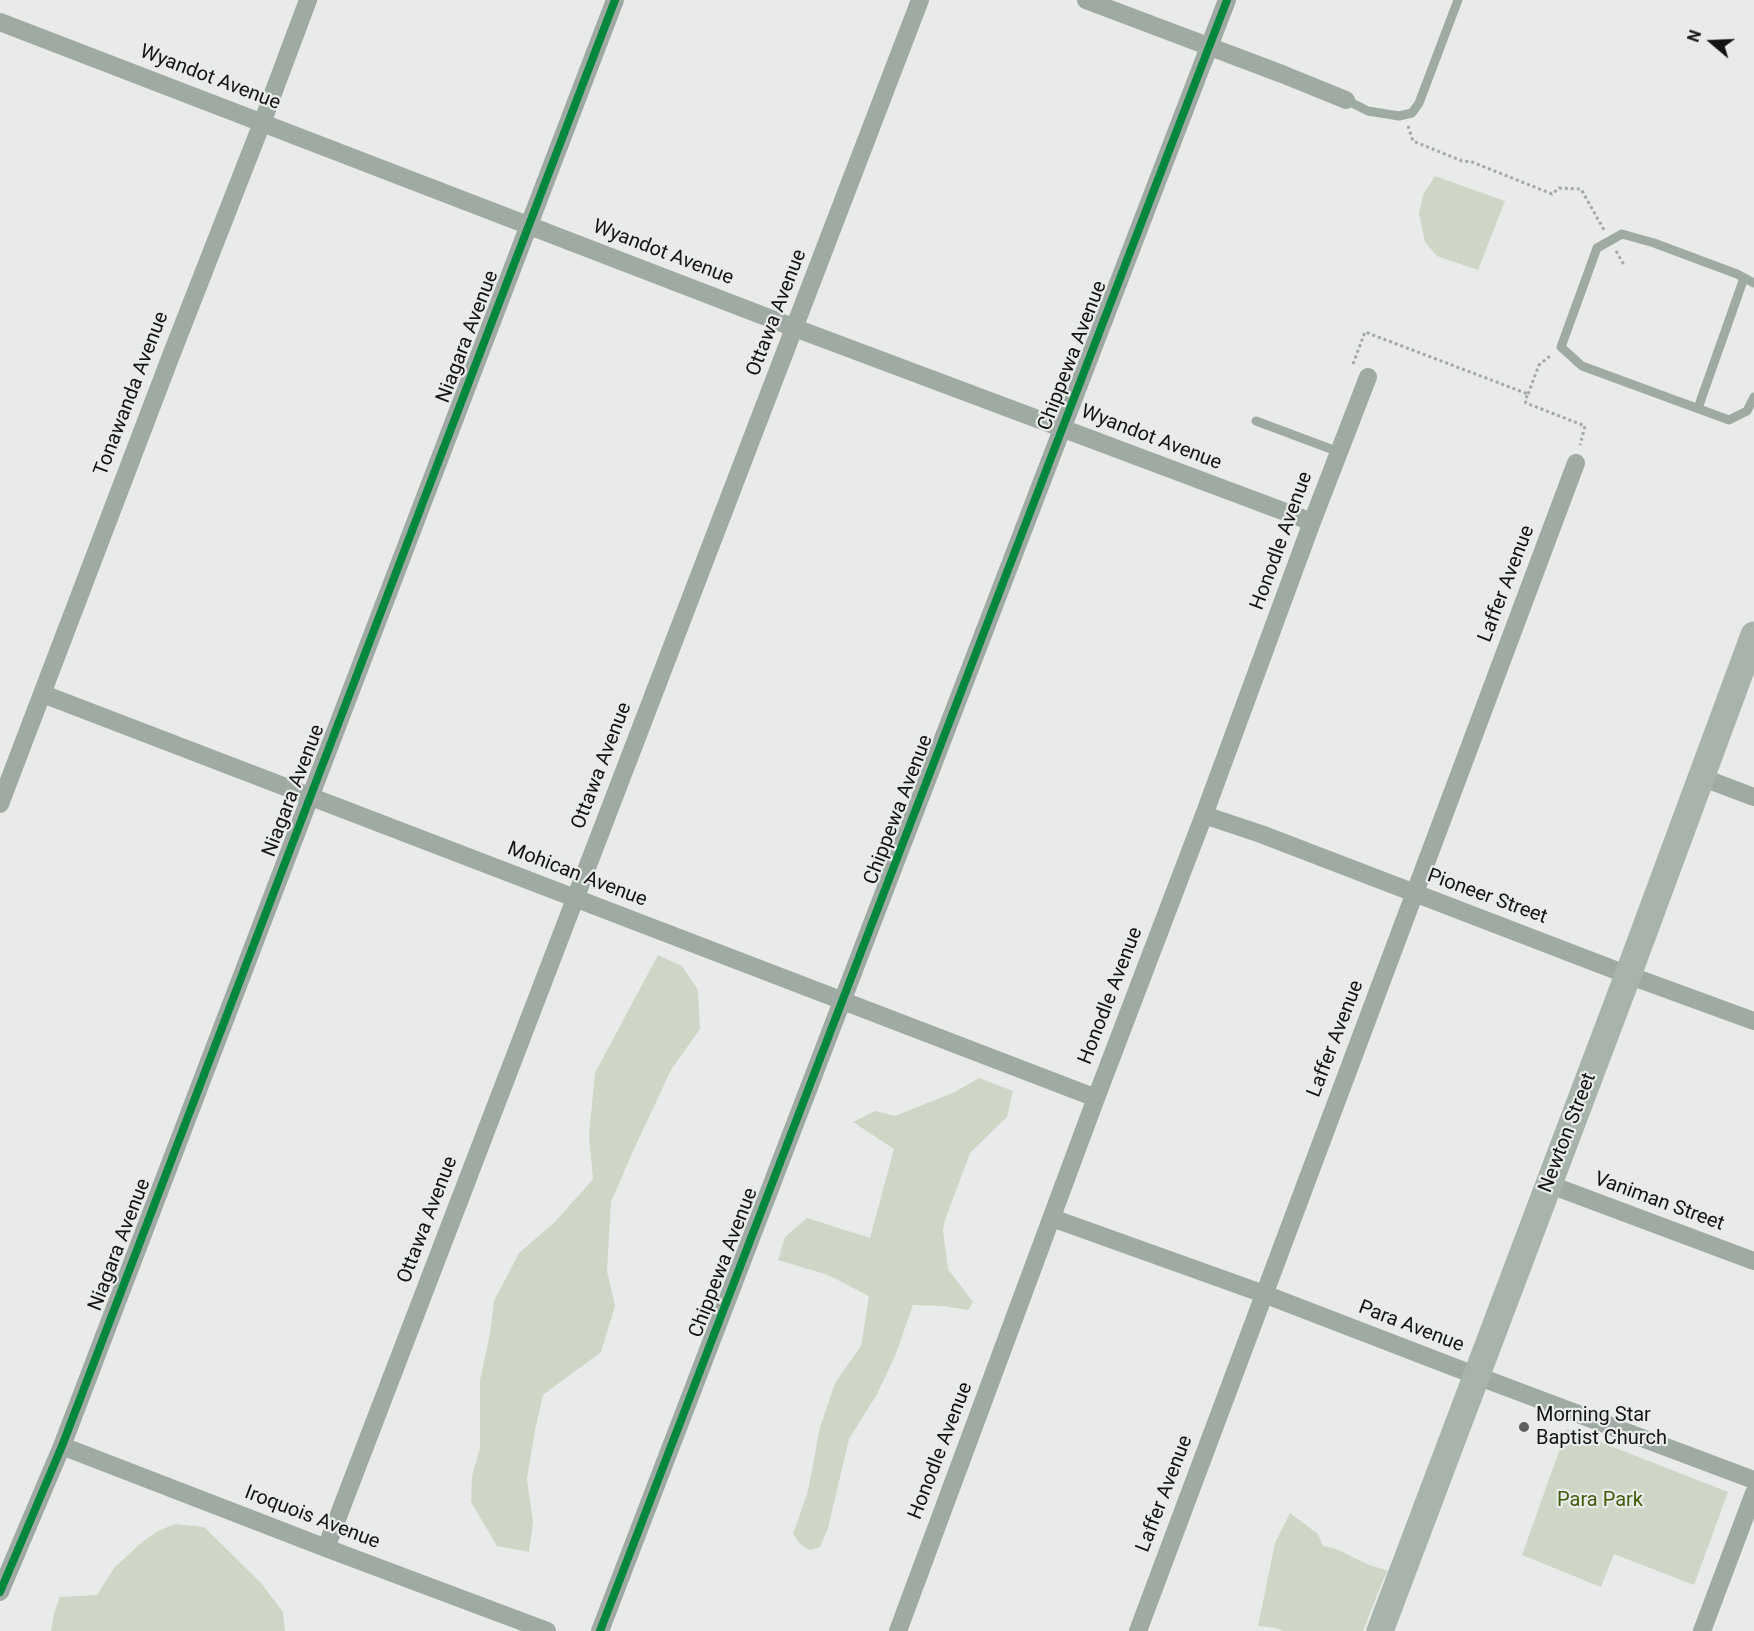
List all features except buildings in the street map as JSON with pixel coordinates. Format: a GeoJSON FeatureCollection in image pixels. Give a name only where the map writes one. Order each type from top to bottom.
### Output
{"type":"FeatureCollection","features":[{"type":"Feature","properties":{"kind":"street","name":"Tonawanda Avenue"},"geometry":{"type":"LineString","coordinates":[[0,804],[308,0]]}},
{"type":"Feature","properties":{"kind":"street","name":"Niagara Avenue"},"geometry":{"type":"LineString","coordinates":[[0,1592],[62,1446],[615,0]]}},
{"type":"Feature","properties":{"kind":"street","name":"Ottawa Avenue"},"geometry":{"type":"LineString","coordinates":[[326,1548],[920,0]]}},
{"type":"Feature","properties":{"kind":"street"},"geometry":{"type":"LineString","coordinates":[[1086,0],[1346,100]]}},
{"type":"Feature","properties":{"kind":"street","name":"Chippewa Avenue"},"geometry":{"type":"LineString","coordinates":[[600,1631],[1227,0]]}},
{"type":"Feature","properties":{"kind":"street","name":"Wyandot Avenue"},"geometry":{"type":"LineString","coordinates":[[0,22],[795,328],[1312,522]]}},
{"type":"Feature","properties":{"kind":"street","name":"Honodle Avenue"},"geometry":{"type":"LineString","coordinates":[[898,1631],[1368,377]]}},
{"type":"Feature","properties":{"kind":"street","name":"Laffer Avenue"},"geometry":{"type":"LineString","coordinates":[[1138,1631],[1576,463]]}},
{"type":"Feature","properties":{"kind":"street","name":"Newton Street"},"geometry":{"type":"LineString","coordinates":[[1380,1631],[1754,635]]}},
{"type":"Feature","properties":{"kind":"street","name":"Mohican Avenue"},"geometry":{"type":"LineString","coordinates":[[42,694],[1096,1098]]}},
{"type":"Feature","properties":{"kind":"street"},"geometry":{"type":"LineString","coordinates":[[1701,777],[1754,797]]}},
{"type":"Feature","properties":{"kind":"street","name":"Pioneer Street"},"geometry":{"type":"LineString","coordinates":[[1204,815],[1271,838],[1754,1021]]}},
{"type":"Feature","properties":{"kind":"street","name":"Vaniman Street"},"geometry":{"type":"LineString","coordinates":[[1548,1184],[1754,1261]]}},
{"type":"Feature","properties":{"kind":"street","name":"Para Avenue"},"geometry":{"type":"LineString","coordinates":[[1052,1218],[1264,1294],[1754,1480]]}},
{"type":"Feature","properties":{"kind":"street","name":"Iroquois Avenue"},"geometry":{"type":"LineString","coordinates":[[62,1446],[547,1631]]}},
{"type":"Feature","properties":{"kind":"street"},"geometry":{"type":"LineString","coordinates":[[1702,1631],[1754,1493]]}},
{"type":"Feature","properties":{"kind":"lane"},"geometry":{"type":"LineString","coordinates":[[1346,100],[1368,111],[1399,116],[1412,112],[1419,103],[1458,0]]}},
{"type":"Feature","properties":{"kind":"lane"},"geometry":{"type":"LineString","coordinates":[[1754,283],[1654,243],[1622,234],[1597,248],[1561,347],[1582,366],[1729,420],[1748,411],[1754,397]]}},
{"type":"Feature","properties":{"kind":"lane"},"geometry":{"type":"LineString","coordinates":[[1698,408],[1744,278]]}},
{"type":"Feature","properties":{"kind":"lane"},"geometry":{"type":"LineString","coordinates":[[1256,421],[1339,452]]}},
{"type":"Feature","properties":{"kind":"path"},"geometry":{"type":"LineString","coordinates":[[1404,115],[1413,141],[1552,194],[1559,188],[1581,189],[1624,265]]}},
{"type":"Feature","properties":{"kind":"path"},"geometry":{"type":"LineString","coordinates":[[1353,364],[1365,332],[1528,394]]}},
{"type":"Feature","properties":{"kind":"path"},"geometry":{"type":"LineString","coordinates":[[1561,347],[1539,364],[1525,400],[1526,403],[1585,426],[1580,444]]}},
{"type":"Feature","properties":{"kind":"green space"},"geometry":{"type":"Polygon","coordinates":[[[1435,176],[1505,201],[1478,270],[1437,256],[1425,242],[1419,214],[1423,195],[1435,176]]]}},
{"type":"Feature","properties":{"kind":"green space"},"geometry":{"type":"Polygon","coordinates":[[[658,955],[682,966],[698,990],[700,1029],[671,1070],[611,1202],[607,1271],[615,1306],[601,1352],[543,1395],[527,1479],[533,1522],[529,1552],[497,1546],[471,1502],[472,1476],[480,1448],[480,1380],[490,1334],[494,1301],[519,1253],[555,1222],[593,1179],[589,1135],[595,1073],[658,955]]]}},
{"type":"Feature","properties":{"kind":"green space"},"geometry":{"type":"Polygon","coordinates":[[[979,1078],[1013,1091],[1007,1117],[970,1153],[943,1230],[948,1269],[973,1302],[968,1310],[913,1305],[895,1356],[877,1394],[849,1439],[828,1528],[820,1547],[810,1550],[800,1544],[793,1534],[808,1491],[820,1427],[835,1383],[861,1346],[869,1296],[828,1275],[778,1260],[785,1237],[807,1218],[870,1238],[894,1149],[853,1122],[875,1111],[895,1116],[955,1092],[979,1078]]]}},
{"type":"Feature","properties":{"kind":"green space","name":"Para Park"},"geometry":{"type":"Polygon","coordinates":[[[1567,1429],[1728,1492],[1694,1585],[1614,1554],[1601,1587],[1522,1555],[1567,1429]]]}},
{"type":"Feature","properties":{"kind":"green space"},"geometry":{"type":"Polygon","coordinates":[[[1290,1513],[1318,1534],[1323,1546],[1336,1549],[1388,1571],[1363,1631],[1284,1631],[1258,1626],[1275,1543],[1290,1513]]]}},
{"type":"Feature","properties":{"kind":"green space"},"geometry":{"type":"Polygon","coordinates":[[[175,1524],[204,1527],[261,1583],[283,1612],[285,1631],[51,1631],[60,1597],[97,1595],[114,1568],[142,1542],[158,1531],[175,1524]]]}},
{"type":"Feature","properties":{"kind":"cycle path"},"geometry":{"type":"LineString","coordinates":[[0,1592],[62,1446],[615,0]]}},
{"type":"Feature","properties":{"kind":"cycle path"},"geometry":{"type":"LineString","coordinates":[[600,1631],[1227,0]]}},
{"type":"Feature","properties":{"kind":"place","name":"Morning Star Baptist Church"},"geometry":{"type":"Point","coordinates":[1524,1427]}}]}
